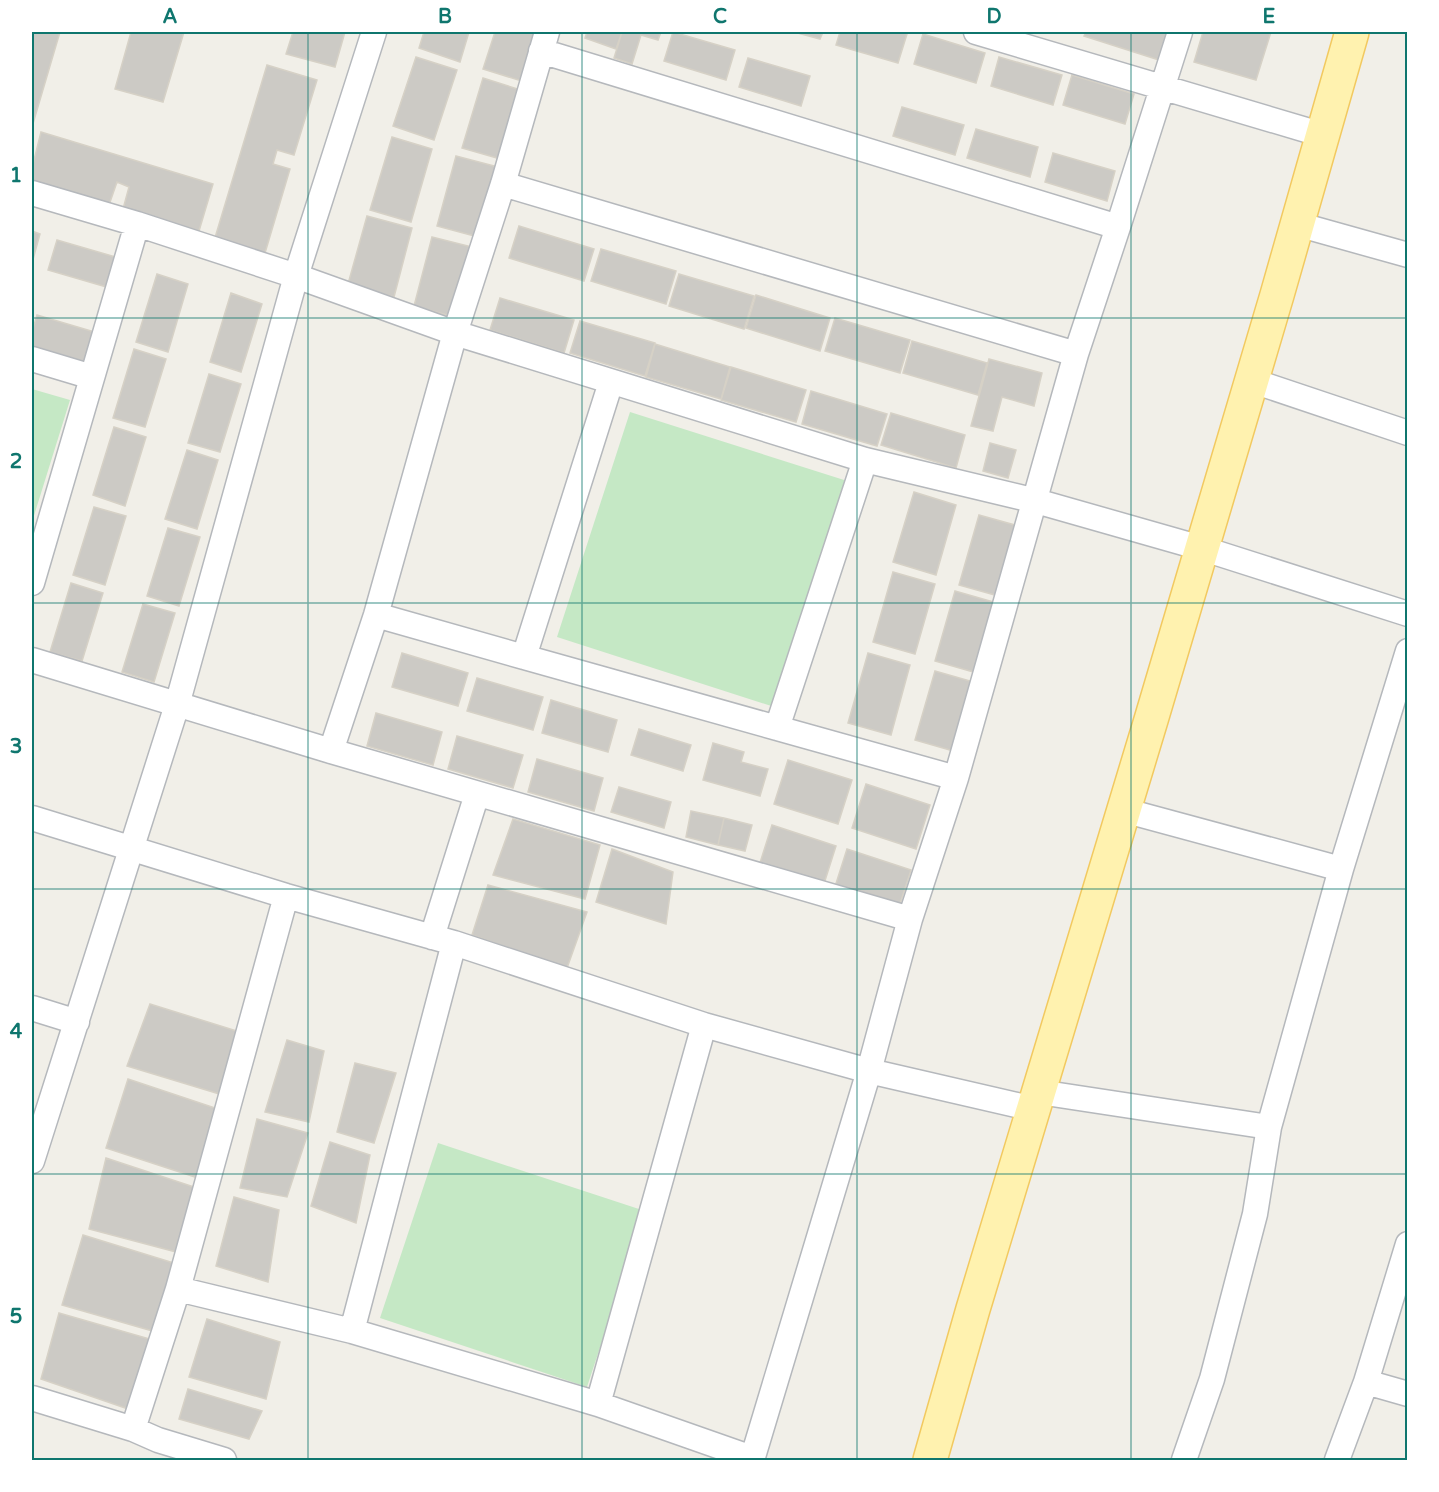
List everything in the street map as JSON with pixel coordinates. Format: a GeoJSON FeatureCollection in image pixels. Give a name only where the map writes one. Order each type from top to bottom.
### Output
{"type":"FeatureCollection","features":[{"type":"Feature","properties":{"kind":"main road"},"geometry":{"type":"LineString","coordinates":[[930,1461],[973,1309],[1201,548],[1352,32]]}},
{"type":"Feature","properties":{"kind":"street"},"geometry":{"type":"LineString","coordinates":[[32,1161],[177,705],[296,276],[374,32]]}},
{"type":"Feature","properties":{"kind":"street"},"geometry":{"type":"LineString","coordinates":[[976,32],[1323,135]]}},
{"type":"Feature","properties":{"kind":"street"},"geometry":{"type":"LineString","coordinates":[[178,1289],[352,1331],[598,1404],[752,1459],[868,1071],[909,919],[956,778],[1076,354],[1180,32]]}},
{"type":"Feature","properties":{"kind":"street"},"geometry":{"type":"LineString","coordinates":[[331,751],[376,615],[455,333],[503,184],[544,41],[1118,227]]}},
{"type":"Feature","properties":{"kind":"street"},"geometry":{"type":"LineString","coordinates":[[503,184],[1076,354]]}},
{"type":"Feature","properties":{"kind":"street"},"geometry":{"type":"LineString","coordinates":[[32,193],[138,224],[296,276],[455,333],[865,460],[1036,501],[1201,548],[1407,614]]}},
{"type":"Feature","properties":{"kind":"street"},"geometry":{"type":"LineString","coordinates":[[32,583],[138,224]]}},
{"type":"Feature","properties":{"kind":"street"},"geometry":{"type":"LineString","coordinates":[[1297,224],[1407,255]]}},
{"type":"Feature","properties":{"kind":"street"},"geometry":{"type":"LineString","coordinates":[[32,359],[92,377]]}},
{"type":"Feature","properties":{"kind":"street"},"geometry":{"type":"LineString","coordinates":[[1250,380],[1407,433]]}},
{"type":"Feature","properties":{"kind":"street"},"geometry":{"type":"LineString","coordinates":[[524,657],[611,382]]}},
{"type":"Feature","properties":{"kind":"street"},"geometry":{"type":"LineString","coordinates":[[777,728],[865,460]]}},
{"type":"Feature","properties":{"kind":"street"},"geometry":{"type":"LineString","coordinates":[[376,615],[956,778]]}},
{"type":"Feature","properties":{"kind":"street"},"geometry":{"type":"LineString","coordinates":[[1184,1461],[1212,1379],[1255,1214],[1269,1127],[1341,869],[1407,651]]}},
{"type":"Feature","properties":{"kind":"street"},"geometry":{"type":"LineString","coordinates":[[32,660],[331,751],[909,919]]}},
{"type":"Feature","properties":{"kind":"street"},"geometry":{"type":"LineString","coordinates":[[352,1331],[477,794]]}},
{"type":"Feature","properties":{"kind":"street"},"geometry":{"type":"LineString","coordinates":[[1123,810],[1341,869]]}},
{"type":"Feature","properties":{"kind":"street"},"geometry":{"type":"LineString","coordinates":[[32,818],[286,896],[443,940],[704,1025],[868,1071],[1036,1101],[1269,1127]]}},
{"type":"Feature","properties":{"kind":"street"},"geometry":{"type":"LineString","coordinates":[[133,1429],[178,1289],[286,896]]}},
{"type":"Feature","properties":{"kind":"street"},"geometry":{"type":"LineString","coordinates":[[32,1008],[77,1022]]}},
{"type":"Feature","properties":{"kind":"street"},"geometry":{"type":"LineString","coordinates":[[598,1404],[704,1025]]}},
{"type":"Feature","properties":{"kind":"street"},"geometry":{"type":"LineString","coordinates":[[1337,1461],[1366,1382],[1407,1244]]}},
{"type":"Feature","properties":{"kind":"street"},"geometry":{"type":"LineString","coordinates":[[1366,1382],[1407,1394]]}},
{"type":"Feature","properties":{"kind":"street"},"geometry":{"type":"LineString","coordinates":[[32,1398],[133,1429],[154,1450],[224,1461]]}},
{"type":"Feature","properties":{"kind":"green space"},"geometry":{"type":"Polygon","coordinates":[[[32,389],[70,400],[32,522],[32,389]]]}},
{"type":"Feature","properties":{"kind":"green space"},"geometry":{"type":"Polygon","coordinates":[[[630,412],[863,486],[790,712],[557,637],[630,412]]]}},
{"type":"Feature","properties":{"kind":"green space"},"geometry":{"type":"Polygon","coordinates":[[[438,1143],[645,1211],[587,1387],[380,1318],[438,1143]]]}},
{"type":"Feature","properties":{"kind":"building"},"geometry":{"type":"Polygon","coordinates":[[[32,32],[60,32],[32,127],[32,32]]]}},
{"type":"Feature","properties":{"kind":"building"},"geometry":{"type":"Polygon","coordinates":[[[131,32],[184,32],[163,102],[115,89],[131,32]]]}},
{"type":"Feature","properties":{"kind":"building"},"geometry":{"type":"Polygon","coordinates":[[[293,32],[345,32],[335,67],[286,54],[293,32]]]}},
{"type":"Feature","properties":{"kind":"building"},"geometry":{"type":"Polygon","coordinates":[[[424,32],[469,32],[460,62],[419,48],[424,32]]]}},
{"type":"Feature","properties":{"kind":"building"},"geometry":{"type":"Polygon","coordinates":[[[495,32],[541,32],[525,82],[483,69],[495,32]]]}},
{"type":"Feature","properties":{"kind":"building"},"geometry":{"type":"Polygon","coordinates":[[[587,32],[622,32],[616,49],[585,38],[587,32]]]}},
{"type":"Feature","properties":{"kind":"building"},"geometry":{"type":"Polygon","coordinates":[[[622,32],[661,32],[658,40],[641,35],[632,64],[614,58],[622,32]]]}},
{"type":"Feature","properties":{"kind":"building"},"geometry":{"type":"Polygon","coordinates":[[[673,32],[735,50],[726,80],[664,61],[673,32]]]}},
{"type":"Feature","properties":{"kind":"building"},"geometry":{"type":"Polygon","coordinates":[[[794,32],[823,32],[820,39],[794,32]]]}},
{"type":"Feature","properties":{"kind":"building"},"geometry":{"type":"Polygon","coordinates":[[[840,32],[907,34],[898,63],[836,45],[840,32]]]}},
{"type":"Feature","properties":{"kind":"building"},"geometry":{"type":"Polygon","coordinates":[[[1086,32],[1168,32],[1159,60],[1084,36],[1086,32]]]}},
{"type":"Feature","properties":{"kind":"building"},"geometry":{"type":"Polygon","coordinates":[[[1203,32],[1271,32],[1256,80],[1194,62],[1203,32]]]}},
{"type":"Feature","properties":{"kind":"building"},"geometry":{"type":"Polygon","coordinates":[[[923,34],[985,53],[976,83],[914,64],[923,34]]]}},
{"type":"Feature","properties":{"kind":"building"},"geometry":{"type":"Polygon","coordinates":[[[416,57],[457,70],[434,140],[393,126],[416,57]]]}},
{"type":"Feature","properties":{"kind":"building"},"geometry":{"type":"Polygon","coordinates":[[[999,57],[1062,75],[1053,105],[991,86],[999,57]]]}},
{"type":"Feature","properties":{"kind":"building"},"geometry":{"type":"Polygon","coordinates":[[[748,58],[810,76],[801,106],[739,87],[748,58]]]}},
{"type":"Feature","properties":{"kind":"building"},"geometry":{"type":"Polygon","coordinates":[[[267,65],[317,80],[294,155],[277,150],[273,164],[290,169],[265,253],[214,241],[267,65]]]}},
{"type":"Feature","properties":{"kind":"building"},"geometry":{"type":"Polygon","coordinates":[[[1072,75],[1134,94],[1125,124],[1063,105],[1072,75]]]}},
{"type":"Feature","properties":{"kind":"building"},"geometry":{"type":"Polygon","coordinates":[[[483,78],[524,91],[504,160],[462,148],[483,78]]]}},
{"type":"Feature","properties":{"kind":"building"},"geometry":{"type":"Polygon","coordinates":[[[902,107],[964,125],[955,155],[893,136],[902,107]]]}},
{"type":"Feature","properties":{"kind":"building"},"geometry":{"type":"Polygon","coordinates":[[[976,129],[1038,147],[1030,177],[967,158],[976,129]]]}},
{"type":"Feature","properties":{"kind":"building"},"geometry":{"type":"Polygon","coordinates":[[[41,132],[213,184],[199,231],[123,209],[129,187],[117,182],[109,205],[32,182],[32,168],[41,132]]]}},
{"type":"Feature","properties":{"kind":"building"},"geometry":{"type":"Polygon","coordinates":[[[392,137],[432,149],[411,222],[370,210],[392,137]]]}},
{"type":"Feature","properties":{"kind":"building"},"geometry":{"type":"Polygon","coordinates":[[[1053,153],[1115,171],[1107,201],[1045,182],[1053,153]]]}},
{"type":"Feature","properties":{"kind":"building"},"geometry":{"type":"Polygon","coordinates":[[[456,156],[502,168],[482,238],[437,226],[456,156]]]}},
{"type":"Feature","properties":{"kind":"building"},"geometry":{"type":"Polygon","coordinates":[[[367,216],[412,228],[394,297],[348,284],[367,216]]]}},
{"type":"Feature","properties":{"kind":"building"},"geometry":{"type":"Polygon","coordinates":[[[519,226],[594,249],[584,281],[509,258],[519,226]]]}},
{"type":"Feature","properties":{"kind":"building"},"geometry":{"type":"Polygon","coordinates":[[[32,231],[40,234],[32,263],[32,231]]]}},
{"type":"Feature","properties":{"kind":"building"},"geometry":{"type":"Polygon","coordinates":[[[432,237],[476,248],[458,318],[414,306],[432,237]]]}},
{"type":"Feature","properties":{"kind":"building"},"geometry":{"type":"Polygon","coordinates":[[[57,240],[119,258],[110,288],[48,270],[57,240]]]}},
{"type":"Feature","properties":{"kind":"building"},"geometry":{"type":"Polygon","coordinates":[[[601,249],[676,271],[666,304],[591,281],[601,249]]]}},
{"type":"Feature","properties":{"kind":"building"},"geometry":{"type":"Polygon","coordinates":[[[157,274],[188,284],[168,352],[136,342],[157,274]]]}},
{"type":"Feature","properties":{"kind":"building"},"geometry":{"type":"Polygon","coordinates":[[[679,274],[754,296],[744,329],[669,306],[679,274]]]}},
{"type":"Feature","properties":{"kind":"building"},"geometry":{"type":"Polygon","coordinates":[[[231,293],[262,304],[241,372],[210,362],[231,293]]]}},
{"type":"Feature","properties":{"kind":"building"},"geometry":{"type":"Polygon","coordinates":[[[756,295],[830,318],[820,351],[746,328],[756,295]]]}},
{"type":"Feature","properties":{"kind":"building"},"geometry":{"type":"Polygon","coordinates":[[[500,298],[574,320],[564,353],[490,330],[500,298]]]}},
{"type":"Feature","properties":{"kind":"building"},"geometry":{"type":"Polygon","coordinates":[[[37,315],[98,333],[90,363],[32,346],[32,332],[37,315]]]}},
{"type":"Feature","properties":{"kind":"building"},"geometry":{"type":"Polygon","coordinates":[[[835,318],[910,340],[900,373],[825,351],[835,318]]]}},
{"type":"Feature","properties":{"kind":"building"},"geometry":{"type":"Polygon","coordinates":[[[580,321],[655,343],[645,376],[570,353],[580,321]]]}},
{"type":"Feature","properties":{"kind":"building"},"geometry":{"type":"Polygon","coordinates":[[[912,341],[987,363],[978,395],[903,373],[912,341]]]}},
{"type":"Feature","properties":{"kind":"building"},"geometry":{"type":"Polygon","coordinates":[[[655,344],[730,367],[721,399],[646,377],[655,344]]]}},
{"type":"Feature","properties":{"kind":"building"},"geometry":{"type":"Polygon","coordinates":[[[134,349],[166,359],[145,427],[113,418],[134,349]]]}},
{"type":"Feature","properties":{"kind":"building"},"geometry":{"type":"Polygon","coordinates":[[[989,359],[1042,373],[1034,406],[1002,397],[993,431],[971,426],[989,359]]]}},
{"type":"Feature","properties":{"kind":"building"},"geometry":{"type":"Polygon","coordinates":[[[731,367],[806,390],[796,422],[721,400],[731,367]]]}},
{"type":"Feature","properties":{"kind":"building"},"geometry":{"type":"Polygon","coordinates":[[[209,374],[241,384],[220,452],[188,443],[209,374]]]}},
{"type":"Feature","properties":{"kind":"building"},"geometry":{"type":"Polygon","coordinates":[[[811,391],[887,414],[877,446],[802,424],[811,391]]]}},
{"type":"Feature","properties":{"kind":"building"},"geometry":{"type":"Polygon","coordinates":[[[891,413],[965,435],[956,468],[881,445],[891,413]]]}},
{"type":"Feature","properties":{"kind":"building"},"geometry":{"type":"Polygon","coordinates":[[[114,427],[146,437],[125,506],[93,495],[114,427]]]}},
{"type":"Feature","properties":{"kind":"building"},"geometry":{"type":"Polygon","coordinates":[[[990,443],[1016,450],[1008,478],[983,471],[990,443]]]}},
{"type":"Feature","properties":{"kind":"building"},"geometry":{"type":"Polygon","coordinates":[[[187,450],[218,460],[197,529],[165,519],[187,450]]]}},
{"type":"Feature","properties":{"kind":"building"},"geometry":{"type":"Polygon","coordinates":[[[914,492],[956,505],[936,575],[893,562],[914,492]]]}},
{"type":"Feature","properties":{"kind":"building"},"geometry":{"type":"Polygon","coordinates":[[[94,507],[126,516],[105,585],[73,575],[94,507]]]}},
{"type":"Feature","properties":{"kind":"building"},"geometry":{"type":"Polygon","coordinates":[[[979,515],[1022,527],[1002,597],[959,585],[979,515]]]}},
{"type":"Feature","properties":{"kind":"building"},"geometry":{"type":"Polygon","coordinates":[[[168,528],[200,537],[179,606],[147,596],[168,528]]]}},
{"type":"Feature","properties":{"kind":"building"},"geometry":{"type":"Polygon","coordinates":[[[893,572],[935,584],[915,654],[873,642],[893,572]]]}},
{"type":"Feature","properties":{"kind":"building"},"geometry":{"type":"Polygon","coordinates":[[[71,583],[103,593],[82,661],[50,652],[71,583]]]}},
{"type":"Feature","properties":{"kind":"building"},"geometry":{"type":"Polygon","coordinates":[[[955,591],[997,603],[977,673],[935,661],[955,591]]]}},
{"type":"Feature","properties":{"kind":"building"},"geometry":{"type":"Polygon","coordinates":[[[143,604],[175,613],[154,682],[122,672],[143,604]]]}},
{"type":"Feature","properties":{"kind":"building"},"geometry":{"type":"Polygon","coordinates":[[[402,653],[468,673],[458,706],[392,687],[402,653]]]}},
{"type":"Feature","properties":{"kind":"building"},"geometry":{"type":"Polygon","coordinates":[[[868,653],[910,665],[891,735],[848,723],[868,653]]]}},
{"type":"Feature","properties":{"kind":"building"},"geometry":{"type":"Polygon","coordinates":[[[935,671],[977,683],[957,752],[915,740],[935,671]]]}},
{"type":"Feature","properties":{"kind":"building"},"geometry":{"type":"Polygon","coordinates":[[[477,678],[543,697],[533,730],[467,711],[477,678]]]}},
{"type":"Feature","properties":{"kind":"building"},"geometry":{"type":"Polygon","coordinates":[[[551,700],[617,720],[608,752],[542,733],[551,700]]]}},
{"type":"Feature","properties":{"kind":"building"},"geometry":{"type":"Polygon","coordinates":[[[376,713],[442,732],[433,765],[367,746],[376,713]]]}},
{"type":"Feature","properties":{"kind":"building"},"geometry":{"type":"Polygon","coordinates":[[[639,729],[691,745],[683,771],[631,755],[639,729]]]}},
{"type":"Feature","properties":{"kind":"building"},"geometry":{"type":"Polygon","coordinates":[[[457,736],[523,755],[513,788],[448,769],[457,736]]]}},
{"type":"Feature","properties":{"kind":"building"},"geometry":{"type":"Polygon","coordinates":[[[713,743],[744,752],[741,762],[768,769],[760,796],[703,780],[713,743]]]}},
{"type":"Feature","properties":{"kind":"building"},"geometry":{"type":"Polygon","coordinates":[[[537,759],[603,778],[594,811],[528,792],[537,759]]]}},
{"type":"Feature","properties":{"kind":"building"},"geometry":{"type":"Polygon","coordinates":[[[788,760],[852,780],[838,824],[774,804],[788,760]]]}},
{"type":"Feature","properties":{"kind":"building"},"geometry":{"type":"Polygon","coordinates":[[[866,784],[930,805],[916,849],[852,828],[866,784]]]}},
{"type":"Feature","properties":{"kind":"building"},"geometry":{"type":"Polygon","coordinates":[[[619,787],[671,802],[664,828],[611,812],[619,787]]]}},
{"type":"Feature","properties":{"kind":"building"},"geometry":{"type":"Polygon","coordinates":[[[691,811],[724,818],[718,845],[686,837],[691,811]]]}},
{"type":"Feature","properties":{"kind":"building"},"geometry":{"type":"Polygon","coordinates":[[[724,818],[752,825],[745,851],[718,845],[724,818]]]}},
{"type":"Feature","properties":{"kind":"building"},"geometry":{"type":"Polygon","coordinates":[[[513,819],[600,845],[585,899],[493,875],[513,819]]]}},
{"type":"Feature","properties":{"kind":"building"},"geometry":{"type":"Polygon","coordinates":[[[772,825],[836,846],[822,890],[758,869],[772,825]]]}},
{"type":"Feature","properties":{"kind":"building"},"geometry":{"type":"Polygon","coordinates":[[[612,849],[673,872],[666,924],[596,902],[612,849]]]}},
{"type":"Feature","properties":{"kind":"building"},"geometry":{"type":"Polygon","coordinates":[[[847,849],[911,870],[897,913],[833,893],[847,849]]]}},
{"type":"Feature","properties":{"kind":"building"},"geometry":{"type":"Polygon","coordinates":[[[488,885],[587,912],[567,968],[472,935],[488,885]]]}},
{"type":"Feature","properties":{"kind":"building"},"geometry":{"type":"Polygon","coordinates":[[[150,1004],[240,1032],[226,1096],[127,1066],[150,1004]]]}},
{"type":"Feature","properties":{"kind":"building"},"geometry":{"type":"Polygon","coordinates":[[[287,1040],[324,1051],[309,1122],[265,1112],[287,1040]]]}},
{"type":"Feature","properties":{"kind":"building"},"geometry":{"type":"Polygon","coordinates":[[[355,1063],[396,1073],[374,1143],[337,1132],[355,1063]]]}},
{"type":"Feature","properties":{"kind":"building"},"geometry":{"type":"Polygon","coordinates":[[[128,1079],[218,1109],[201,1179],[106,1148],[128,1079]]]}},
{"type":"Feature","properties":{"kind":"building"},"geometry":{"type":"Polygon","coordinates":[[[257,1119],[308,1133],[287,1197],[240,1188],[257,1119]]]}},
{"type":"Feature","properties":{"kind":"building"},"geometry":{"type":"Polygon","coordinates":[[[330,1142],[370,1155],[356,1223],[311,1206],[330,1142]]]}},
{"type":"Feature","properties":{"kind":"building"},"geometry":{"type":"Polygon","coordinates":[[[106,1158],[197,1188],[180,1253],[89,1229],[106,1158]]]}},
{"type":"Feature","properties":{"kind":"building"},"geometry":{"type":"Polygon","coordinates":[[[234,1197],[279,1210],[268,1282],[216,1266],[234,1197]]]}},
{"type":"Feature","properties":{"kind":"building"},"geometry":{"type":"Polygon","coordinates":[[[83,1235],[177,1264],[156,1332],[62,1305],[83,1235]]]}},
{"type":"Feature","properties":{"kind":"building"},"geometry":{"type":"Polygon","coordinates":[[[59,1313],[153,1340],[131,1410],[41,1379],[59,1313]]]}},
{"type":"Feature","properties":{"kind":"building"},"geometry":{"type":"Polygon","coordinates":[[[207,1319],[280,1342],[266,1399],[189,1377],[207,1319]]]}},
{"type":"Feature","properties":{"kind":"building"},"geometry":{"type":"Polygon","coordinates":[[[188,1389],[262,1411],[249,1439],[179,1419],[188,1389]]]}}]}
